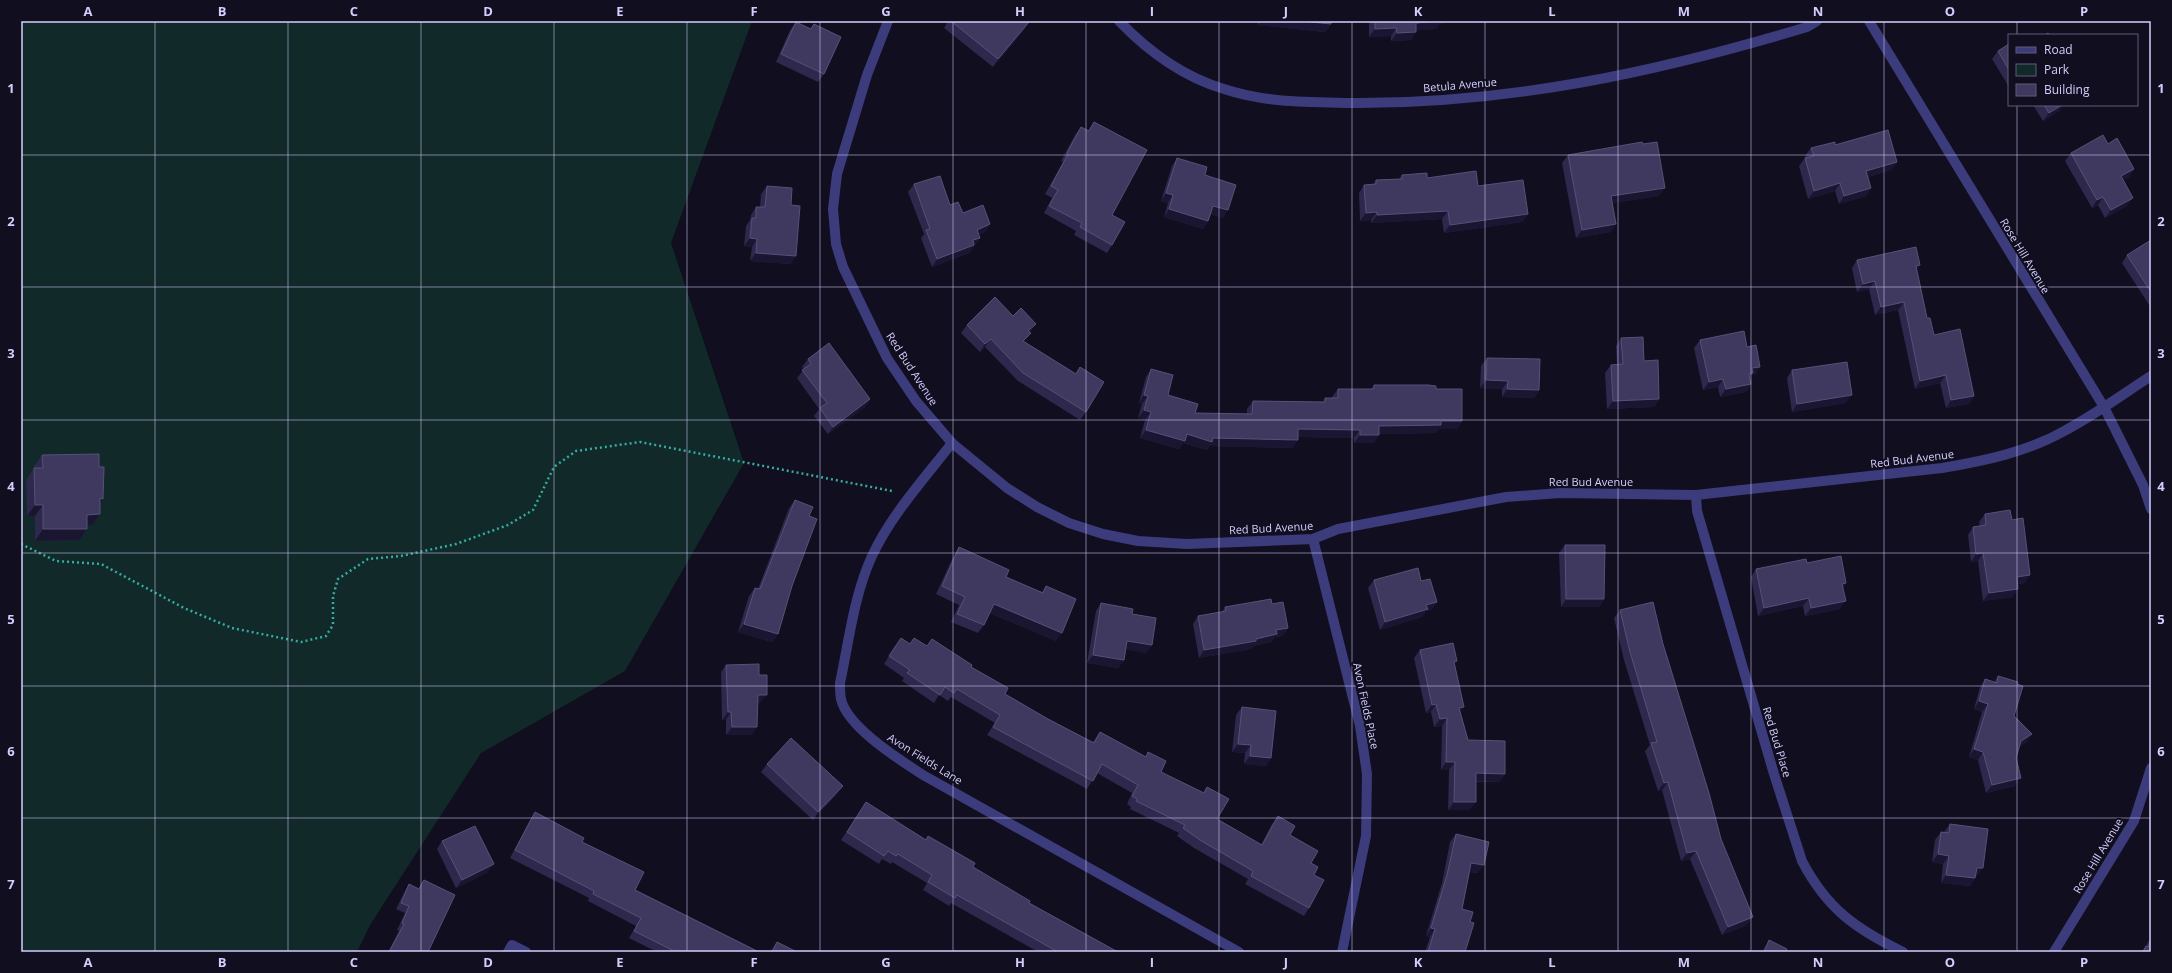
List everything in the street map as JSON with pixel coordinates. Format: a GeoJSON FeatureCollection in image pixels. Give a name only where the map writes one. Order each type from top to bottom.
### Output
{"type":"FeatureCollection","features":[{"type":"Feature","properties":{"kind":"street","name":"Red Bud Avenue"},"geometry":{"type":"LineString","coordinates":[[888,21],[867,75],[837,174],[833,209],[836,244],[843,267],[887,358],[916,401],[952,443],[1007,488],[1037,507],[1069,523],[1103,534],[1138,541],[1188,544],[1313,539],[1338,529],[1506,497],[1560,493],[1696,495],[1977,463],[2030,447],[2066,431],[2151,376]]}},
{"type":"Feature","properties":{"kind":"street","name":"Betula Avenue"},"geometry":{"type":"LineString","coordinates":[[1119,21],[1134,37],[1161,58],[1191,76],[1222,89],[1255,98],[1289,102],[1379,103],[1468,98],[1557,87],[1645,70],[1722,52],[1807,26],[1817,21]]}},
{"type":"Feature","properties":{"kind":"street","name":"Rose Hill Avenue"},"geometry":{"type":"LineString","coordinates":[[1869,21],[2104,407],[2143,485],[2151,509]]}},
{"type":"Feature","properties":{"kind":"street","name":"Avon Fields Lane"},"geometry":{"type":"LineString","coordinates":[[952,443],[885,532],[872,556],[860,588],[840,683],[841,699],[847,713],[883,749],[923,775],[1239,952]]}},
{"type":"Feature","properties":{"kind":"street","name":"Red Bud Place"},"geometry":{"type":"LineString","coordinates":[[1696,495],[1698,512],[1733,636],[1802,861],[1813,881],[1834,908],[1851,923],[1870,936],[1903,952]]}},
{"type":"Feature","properties":{"kind":"street","name":"Avon Fields Place"},"geometry":{"type":"LineString","coordinates":[[1313,539],[1360,726],[1367,774],[1366,836],[1342,952]]}},
{"type":"Feature","properties":{"kind":"street","name":"Rose Hill Avenue"},"geometry":{"type":"LineString","coordinates":[[2054,952],[2134,821],[2151,768]]}},
{"type":"Feature","properties":{"kind":"street"},"geometry":{"type":"LineString","coordinates":[[510,948],[526,952]]}},
{"type":"Feature","properties":{"kind":"path"},"geometry":{"type":"LineString","coordinates":[[21,544],[56,561],[101,564],[184,608],[232,628],[301,642],[326,636],[333,625],[333,596],[338,579],[368,558],[408,555],[456,544],[508,526],[533,510],[554,467],[576,450],[640,442],[912,495]]}},
{"type":"Feature","properties":{"kind":"green space"},"geometry":{"type":"Polygon","coordinates":[[[21,21],[752,21],[671,243],[744,463],[625,671],[481,753],[370,925],[357,952],[21,952],[21,21]]]}},
{"type":"Feature","properties":{"kind":"building"},"geometry":{"type":"Polygon","coordinates":[[[951,21],[1028,21],[1029,22],[998,59],[951,21]]]}},
{"type":"Feature","properties":{"kind":"building"},"geometry":{"type":"Polygon","coordinates":[[[1301,21],[1331,21],[1331,24],[1301,21]]]}},
{"type":"Feature","properties":{"kind":"building"},"geometry":{"type":"Polygon","coordinates":[[[1375,21],[1441,21],[1416,23],[1416,32],[1397,33],[1396,28],[1375,29],[1375,21]]]}},
{"type":"Feature","properties":{"kind":"building"},"geometry":{"type":"Polygon","coordinates":[[[796,22],[811,29],[814,24],[841,37],[824,74],[781,54],[796,22]]]}},
{"type":"Feature","properties":{"kind":"building"},"geometry":{"type":"Polygon","coordinates":[[[2008,45],[2008,68],[1998,51],[2008,45]]]}},
{"type":"Feature","properties":{"kind":"building"},"geometry":{"type":"Polygon","coordinates":[[[2045,106],[2060,106],[2049,113],[2045,106]]]}},
{"type":"Feature","properties":{"kind":"building"},"geometry":{"type":"Polygon","coordinates":[[[1094,122],[1147,150],[1112,215],[1125,222],[1112,245],[1080,227],[1082,223],[1049,206],[1058,190],[1051,186],[1068,154],[1067,153],[1081,127],[1089,131],[1094,122]]]}},
{"type":"Feature","properties":{"kind":"building"},"geometry":{"type":"Polygon","coordinates":[[[1888,130],[1897,162],[1866,171],[1871,188],[1844,196],[1840,183],[1814,191],[1805,158],[1814,156],[1811,148],[1835,142],[1835,145],[1888,130]]]}},
{"type":"Feature","properties":{"kind":"building"},"geometry":{"type":"Polygon","coordinates":[[[2103,135],[2108,144],[2117,138],[2134,169],[2121,176],[2133,198],[2111,210],[2103,197],[2097,200],[2071,153],[2103,135]]]}},
{"type":"Feature","properties":{"kind":"building"},"geometry":{"type":"Polygon","coordinates":[[[1642,142],[1643,144],[1657,142],[1665,188],[1611,196],[1616,224],[1582,230],[1568,155],[1642,142]]]}},
{"type":"Feature","properties":{"kind":"building"},"geometry":{"type":"Polygon","coordinates":[[[1177,158],[1207,167],[1205,175],[1236,185],[1228,210],[1213,206],[1208,221],[1169,209],[1173,195],[1166,193],[1177,158]]]}},
{"type":"Feature","properties":{"kind":"building"},"geometry":{"type":"Polygon","coordinates":[[[1476,171],[1478,186],[1523,180],[1528,214],[1450,225],[1448,211],[1377,215],[1377,212],[1366,213],[1364,185],[1376,184],[1376,180],[1402,179],[1402,175],[1427,173],[1427,178],[1476,171]]]}},
{"type":"Feature","properties":{"kind":"building"},"geometry":{"type":"Polygon","coordinates":[[[940,176],[950,205],[958,202],[963,213],[983,205],[990,224],[977,230],[980,238],[973,240],[974,245],[937,259],[926,230],[930,229],[914,184],[940,176]]]}},
{"type":"Feature","properties":{"kind":"building"},"geometry":{"type":"Polygon","coordinates":[[[767,186],[792,188],[791,205],[800,206],[796,256],[756,253],[757,239],[750,238],[752,218],[756,218],[756,207],[765,207],[767,186]]]}},
{"type":"Feature","properties":{"kind":"building"},"geometry":{"type":"Polygon","coordinates":[[[2151,240],[2151,292],[2127,255],[2151,240]]]}},
{"type":"Feature","properties":{"kind":"building"},"geometry":{"type":"Polygon","coordinates":[[[1916,247],[1920,265],[1916,266],[1927,318],[1930,318],[1934,335],[1960,329],[1974,396],[1951,400],[1946,375],[1920,381],[1904,302],[1881,307],[1875,281],[1863,284],[1857,260],[1916,247]]]}},
{"type":"Feature","properties":{"kind":"building"},"geometry":{"type":"Polygon","coordinates":[[[995,297],[1013,316],[1021,308],[1036,324],[1028,331],[1031,333],[1023,341],[1076,374],[1080,367],[1104,382],[1086,412],[1023,373],[991,339],[985,344],[967,325],[995,297]]]}},
{"type":"Feature","properties":{"kind":"building"},"geometry":{"type":"Polygon","coordinates":[[[1744,331],[1747,347],[1756,345],[1760,367],[1752,368],[1753,373],[1749,374],[1751,384],[1726,389],[1723,379],[1709,382],[1700,340],[1744,331]]]}},
{"type":"Feature","properties":{"kind":"building"},"geometry":{"type":"Polygon","coordinates":[[[1643,337],[1644,361],[1658,360],[1659,399],[1613,401],[1611,365],[1623,364],[1621,338],[1643,337]]]}},
{"type":"Feature","properties":{"kind":"building"},"geometry":{"type":"Polygon","coordinates":[[[829,343],[870,399],[833,427],[820,408],[827,403],[802,370],[811,364],[808,359],[829,343]]]}},
{"type":"Feature","properties":{"kind":"building"},"geometry":{"type":"Polygon","coordinates":[[[1487,358],[1540,359],[1539,390],[1507,389],[1508,381],[1486,380],[1487,358]]]}},
{"type":"Feature","properties":{"kind":"building"},"geometry":{"type":"Polygon","coordinates":[[[1847,362],[1852,395],[1797,404],[1792,370],[1847,362]]]}},
{"type":"Feature","properties":{"kind":"building"},"geometry":{"type":"Polygon","coordinates":[[[1151,369],[1173,375],[1168,395],[1198,404],[1195,413],[1252,414],[1253,401],[1325,402],[1325,398],[1338,398],[1338,389],[1374,389],[1374,385],[1428,385],[1436,386],[1436,389],[1462,389],[1462,421],[1441,421],[1441,425],[1379,426],[1379,435],[1360,435],[1360,430],[1298,429],[1298,440],[1213,438],[1212,442],[1187,434],[1185,441],[1146,430],[1151,412],[1144,410],[1148,396],[1144,395],[1151,369]]]}},
{"type":"Feature","properties":{"kind":"building"},"geometry":{"type":"Polygon","coordinates":[[[99,454],[99,467],[104,467],[103,499],[100,498],[100,514],[87,515],[87,529],[43,529],[43,505],[35,505],[34,468],[43,468],[42,455],[99,454]]]}},
{"type":"Feature","properties":{"kind":"building"},"geometry":{"type":"Polygon","coordinates":[[[795,500],[813,507],[809,516],[817,519],[792,586],[778,634],[744,624],[755,588],[760,589],[795,500]]]}},
{"type":"Feature","properties":{"kind":"building"},"geometry":{"type":"Polygon","coordinates":[[[2010,510],[2012,520],[2023,518],[2030,575],[2017,577],[2018,589],[1989,593],[1983,553],[1976,554],[1973,527],[1986,525],[1985,514],[2010,510]]]}},
{"type":"Feature","properties":{"kind":"building"},"geometry":{"type":"Polygon","coordinates":[[[1565,545],[1605,545],[1604,599],[1566,599],[1565,545]]]}},
{"type":"Feature","properties":{"kind":"building"},"geometry":{"type":"Polygon","coordinates":[[[959,547],[1009,570],[1006,577],[1043,593],[1046,586],[1076,599],[1062,633],[994,604],[984,625],[957,614],[965,597],[942,586],[959,547]]]}},
{"type":"Feature","properties":{"kind":"building"},"geometry":{"type":"Polygon","coordinates":[[[1841,556],[1846,583],[1842,584],[1846,601],[1811,608],[1809,598],[1764,608],[1756,569],[1806,559],[1807,563],[1841,556]]]}},
{"type":"Feature","properties":{"kind":"building"},"geometry":{"type":"Polygon","coordinates":[[[1418,568],[1421,581],[1430,579],[1437,602],[1426,605],[1428,609],[1385,622],[1374,580],[1418,568]]]}},
{"type":"Feature","properties":{"kind":"building"},"geometry":{"type":"Polygon","coordinates":[[[1271,599],[1272,604],[1283,602],[1288,628],[1276,630],[1277,634],[1256,639],[1256,641],[1204,650],[1198,616],[1226,611],[1225,607],[1271,599]]]}},
{"type":"Feature","properties":{"kind":"building"},"geometry":{"type":"Polygon","coordinates":[[[1653,602],[1663,644],[1709,793],[1721,839],[1753,917],[1728,927],[1696,851],[1687,853],[1668,782],[1664,783],[1651,743],[1657,742],[1630,652],[1620,610],[1653,602]]]}},
{"type":"Feature","properties":{"kind":"building"},"geometry":{"type":"Polygon","coordinates":[[[1101,603],[1133,609],[1132,614],[1156,618],[1152,645],[1127,641],[1124,660],[1093,655],[1101,603]]]}},
{"type":"Feature","properties":{"kind":"building"},"geometry":{"type":"Polygon","coordinates":[[[901,638],[910,644],[914,638],[927,646],[932,639],[972,665],[971,667],[1008,688],[1005,694],[1094,743],[1100,732],[1146,757],[1148,752],[1166,761],[1161,772],[1204,793],[1207,787],[1229,799],[1217,819],[1262,845],[1278,816],[1295,826],[1290,835],[1318,851],[1311,863],[1318,867],[1314,875],[1324,880],[1309,908],[1251,876],[1253,871],[1200,840],[1183,828],[1185,825],[1136,801],[1137,799],[1132,796],[1138,785],[1102,764],[1093,781],[993,727],[1000,715],[957,689],[954,693],[945,687],[940,695],[907,673],[910,670],[889,656],[901,638]]]}},
{"type":"Feature","properties":{"kind":"building"},"geometry":{"type":"Polygon","coordinates":[[[1453,643],[1457,661],[1454,662],[1464,707],[1459,708],[1468,740],[1505,741],[1505,774],[1476,773],[1476,802],[1454,802],[1455,762],[1446,762],[1447,718],[1440,719],[1436,704],[1432,705],[1420,650],[1453,643]]]}},
{"type":"Feature","properties":{"kind":"building"},"geometry":{"type":"Polygon","coordinates":[[[759,664],[759,675],[767,675],[767,695],[758,695],[757,727],[732,727],[731,712],[728,712],[726,665],[759,664]]]}},
{"type":"Feature","properties":{"kind":"building"},"geometry":{"type":"Polygon","coordinates":[[[1998,676],[2018,682],[2017,684],[2023,686],[2014,716],[2032,734],[2021,741],[2016,758],[2021,778],[1992,785],[1983,752],[1974,749],[1988,704],[1979,701],[1985,679],[1997,683],[1998,676]]]}},
{"type":"Feature","properties":{"kind":"building"},"geometry":{"type":"Polygon","coordinates":[[[1242,707],[1276,711],[1271,758],[1250,756],[1251,745],[1238,744],[1242,707]]]}},
{"type":"Feature","properties":{"kind":"building"},"geometry":{"type":"Polygon","coordinates":[[[791,738],[843,786],[818,812],[767,764],[791,738]]]}},
{"type":"Feature","properties":{"kind":"building"},"geometry":{"type":"Polygon","coordinates":[[[866,802],[926,840],[928,836],[975,863],[973,867],[1030,901],[1029,903],[1118,952],[1058,952],[957,895],[955,898],[928,882],[932,875],[898,854],[896,856],[888,851],[884,856],[847,832],[866,802]]]}},
{"type":"Feature","properties":{"kind":"building"},"geometry":{"type":"Polygon","coordinates":[[[535,812],[584,838],[582,842],[644,872],[635,890],[759,952],[676,952],[634,931],[641,918],[593,894],[594,891],[515,850],[535,812]]]}},
{"type":"Feature","properties":{"kind":"building"},"geometry":{"type":"Polygon","coordinates":[[[1950,824],[1988,829],[1983,868],[1977,868],[1975,878],[1946,875],[1949,856],[1938,854],[1941,832],[1949,833],[1950,824]]]}},
{"type":"Feature","properties":{"kind":"building"},"geometry":{"type":"Polygon","coordinates":[[[475,826],[494,864],[462,880],[442,841],[475,826]]]}},
{"type":"Feature","properties":{"kind":"building"},"geometry":{"type":"Polygon","coordinates":[[[1456,834],[1489,842],[1484,865],[1471,863],[1462,909],[1473,912],[1470,922],[1474,923],[1465,952],[1428,952],[1435,929],[1431,928],[1447,875],[1456,834]]]}},
{"type":"Feature","properties":{"kind":"building"},"geometry":{"type":"Polygon","coordinates":[[[424,880],[455,895],[428,952],[389,952],[404,924],[402,923],[409,906],[401,903],[409,884],[419,889],[424,880]]]}},
{"type":"Feature","properties":{"kind":"building"},"geometry":{"type":"Polygon","coordinates":[[[1769,940],[1787,949],[1786,952],[1764,952],[1769,940]]]}},
{"type":"Feature","properties":{"kind":"building"},"geometry":{"type":"Polygon","coordinates":[[[2151,940],[2151,952],[2143,952],[2146,946],[2148,947],[2151,940]]]}},
{"type":"Feature","properties":{"kind":"building"},"geometry":{"type":"Polygon","coordinates":[[[777,942],[797,952],[772,952],[777,942]]]}}]}
